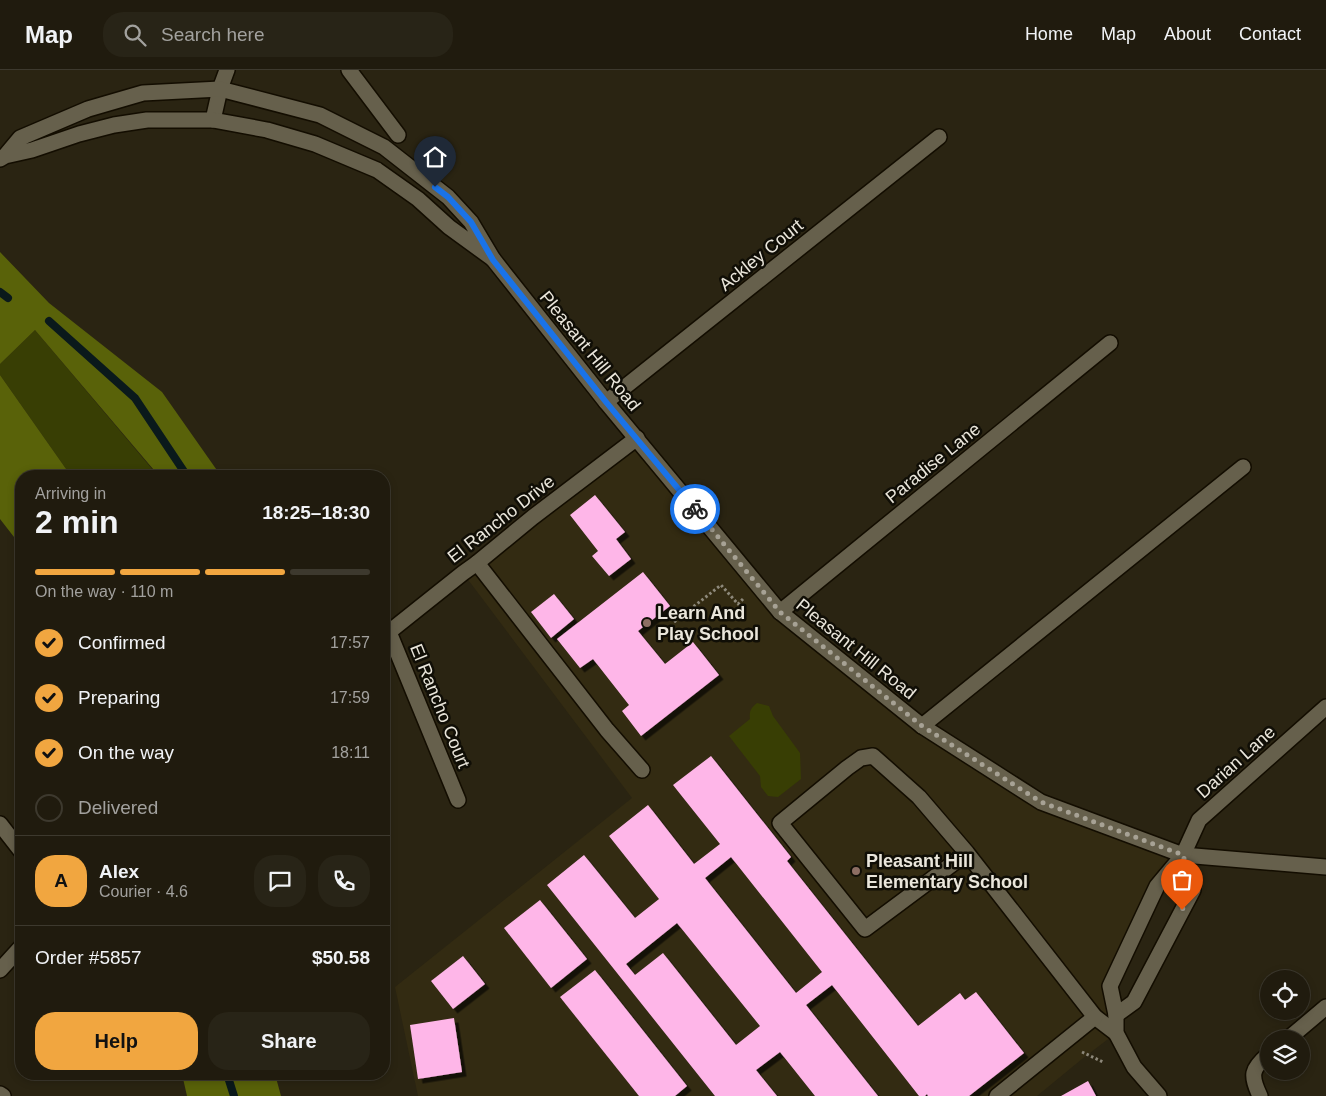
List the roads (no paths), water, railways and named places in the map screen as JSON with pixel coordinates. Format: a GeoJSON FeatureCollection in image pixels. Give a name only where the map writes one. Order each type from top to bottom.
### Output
{"type":"FeatureCollection","features":[{"type":"Feature","properties":{"kind":"street"},"geometry":{"type":"LineString","coordinates":[[213,120],[220,89],[228,70]]}},
{"type":"Feature","properties":{"kind":"street"},"geometry":{"type":"LineString","coordinates":[[349,70],[398,136]]}},
{"type":"Feature","properties":{"kind":"street","name":"Pleasant Hill Road"},"geometry":{"type":"LineString","coordinates":[[2,158],[20,138],[88,109],[143,93],[220,89],[320,116],[384,147],[448,197],[471,222],[493,260],[606,402],[780,612],[922,726],[1041,802],[1183,855],[1326,867]]}},
{"type":"Feature","properties":{"kind":"street","name":"Pleasant Hill Road"},"geometry":{"type":"LineString","coordinates":[[2,158],[119,123],[147,120],[213,120],[267,130],[315,144],[377,170],[418,199],[449,227],[493,260]]}},
{"type":"Feature","properties":{"kind":"street","name":"Ackley Court"},"geometry":{"type":"LineString","coordinates":[[606,402],[939,137]]}},
{"type":"Feature","properties":{"kind":"street","name":"Paradise Lane"},"geometry":{"type":"LineString","coordinates":[[780,612],[1110,343]]}},
{"type":"Feature","properties":{"kind":"street","name":"El Rancho Drive"},"geometry":{"type":"LineString","coordinates":[[390,632],[533,517],[637,438]]}},
{"type":"Feature","properties":{"kind":"street"},"geometry":{"type":"LineString","coordinates":[[922,726],[1242,467]]}},
{"type":"Feature","properties":{"kind":"street"},"geometry":{"type":"LineString","coordinates":[[477,563],[607,730],[642,770]]}},
{"type":"Feature","properties":{"kind":"street","name":"El Rancho Court"},"geometry":{"type":"LineString","coordinates":[[390,641],[458,800]]}},
{"type":"Feature","properties":{"kind":"street","name":"Darian Lane"},"geometry":{"type":"LineString","coordinates":[[1116,1033],[1116,1014],[1110,986],[1157,886],[1183,855],[1199,820],[1326,707]]}},
{"type":"Feature","properties":{"kind":"street"},"geometry":{"type":"LineString","coordinates":[[967,853],[865,930],[780,823],[847,768],[861,758],[873,756],[919,797],[967,853],[1094,1017],[1116,1033],[1134,1068],[1159,1096]]}},
{"type":"Feature","properties":{"kind":"street"},"geometry":{"type":"LineString","coordinates":[[0,824],[15,843]]}},
{"type":"Feature","properties":{"kind":"street"},"geometry":{"type":"LineString","coordinates":[[1116,1014],[1134,1002],[1193,890],[1183,855]]}},
{"type":"Feature","properties":{"kind":"street"},"geometry":{"type":"LineString","coordinates":[[0,970],[15,954]]}},
{"type":"Feature","properties":{"kind":"street"},"geometry":{"type":"LineString","coordinates":[[1299,1030],[1326,1007]]}},
{"type":"Feature","properties":{"kind":"street"},"geometry":{"type":"LineString","coordinates":[[996,1096],[1094,1017]]}},
{"type":"Feature","properties":{"kind":"street"},"geometry":{"type":"LineString","coordinates":[[1253,1092],[1255,1068],[1260,1062]]}},
{"type":"Feature","properties":{"kind":"waterway"},"geometry":{"type":"LineString","coordinates":[[0,292],[8,298]]}},
{"type":"Feature","properties":{"kind":"waterway"},"geometry":{"type":"LineString","coordinates":[[49,321],[135,398],[183,470]]}},
{"type":"Feature","properties":{"kind":"waterway"},"geometry":{"type":"LineString","coordinates":[[229,1080],[234,1096]]}},
{"type":"Feature","properties":{"kind":"place","name":"Learn And Play School"},"geometry":{"type":"Point","coordinates":[647,623]}},
{"type":"Feature","properties":{"kind":"place","name":"Pleasant Hill Elementary School"},"geometry":{"type":"Point","coordinates":[856,871]}}]}
